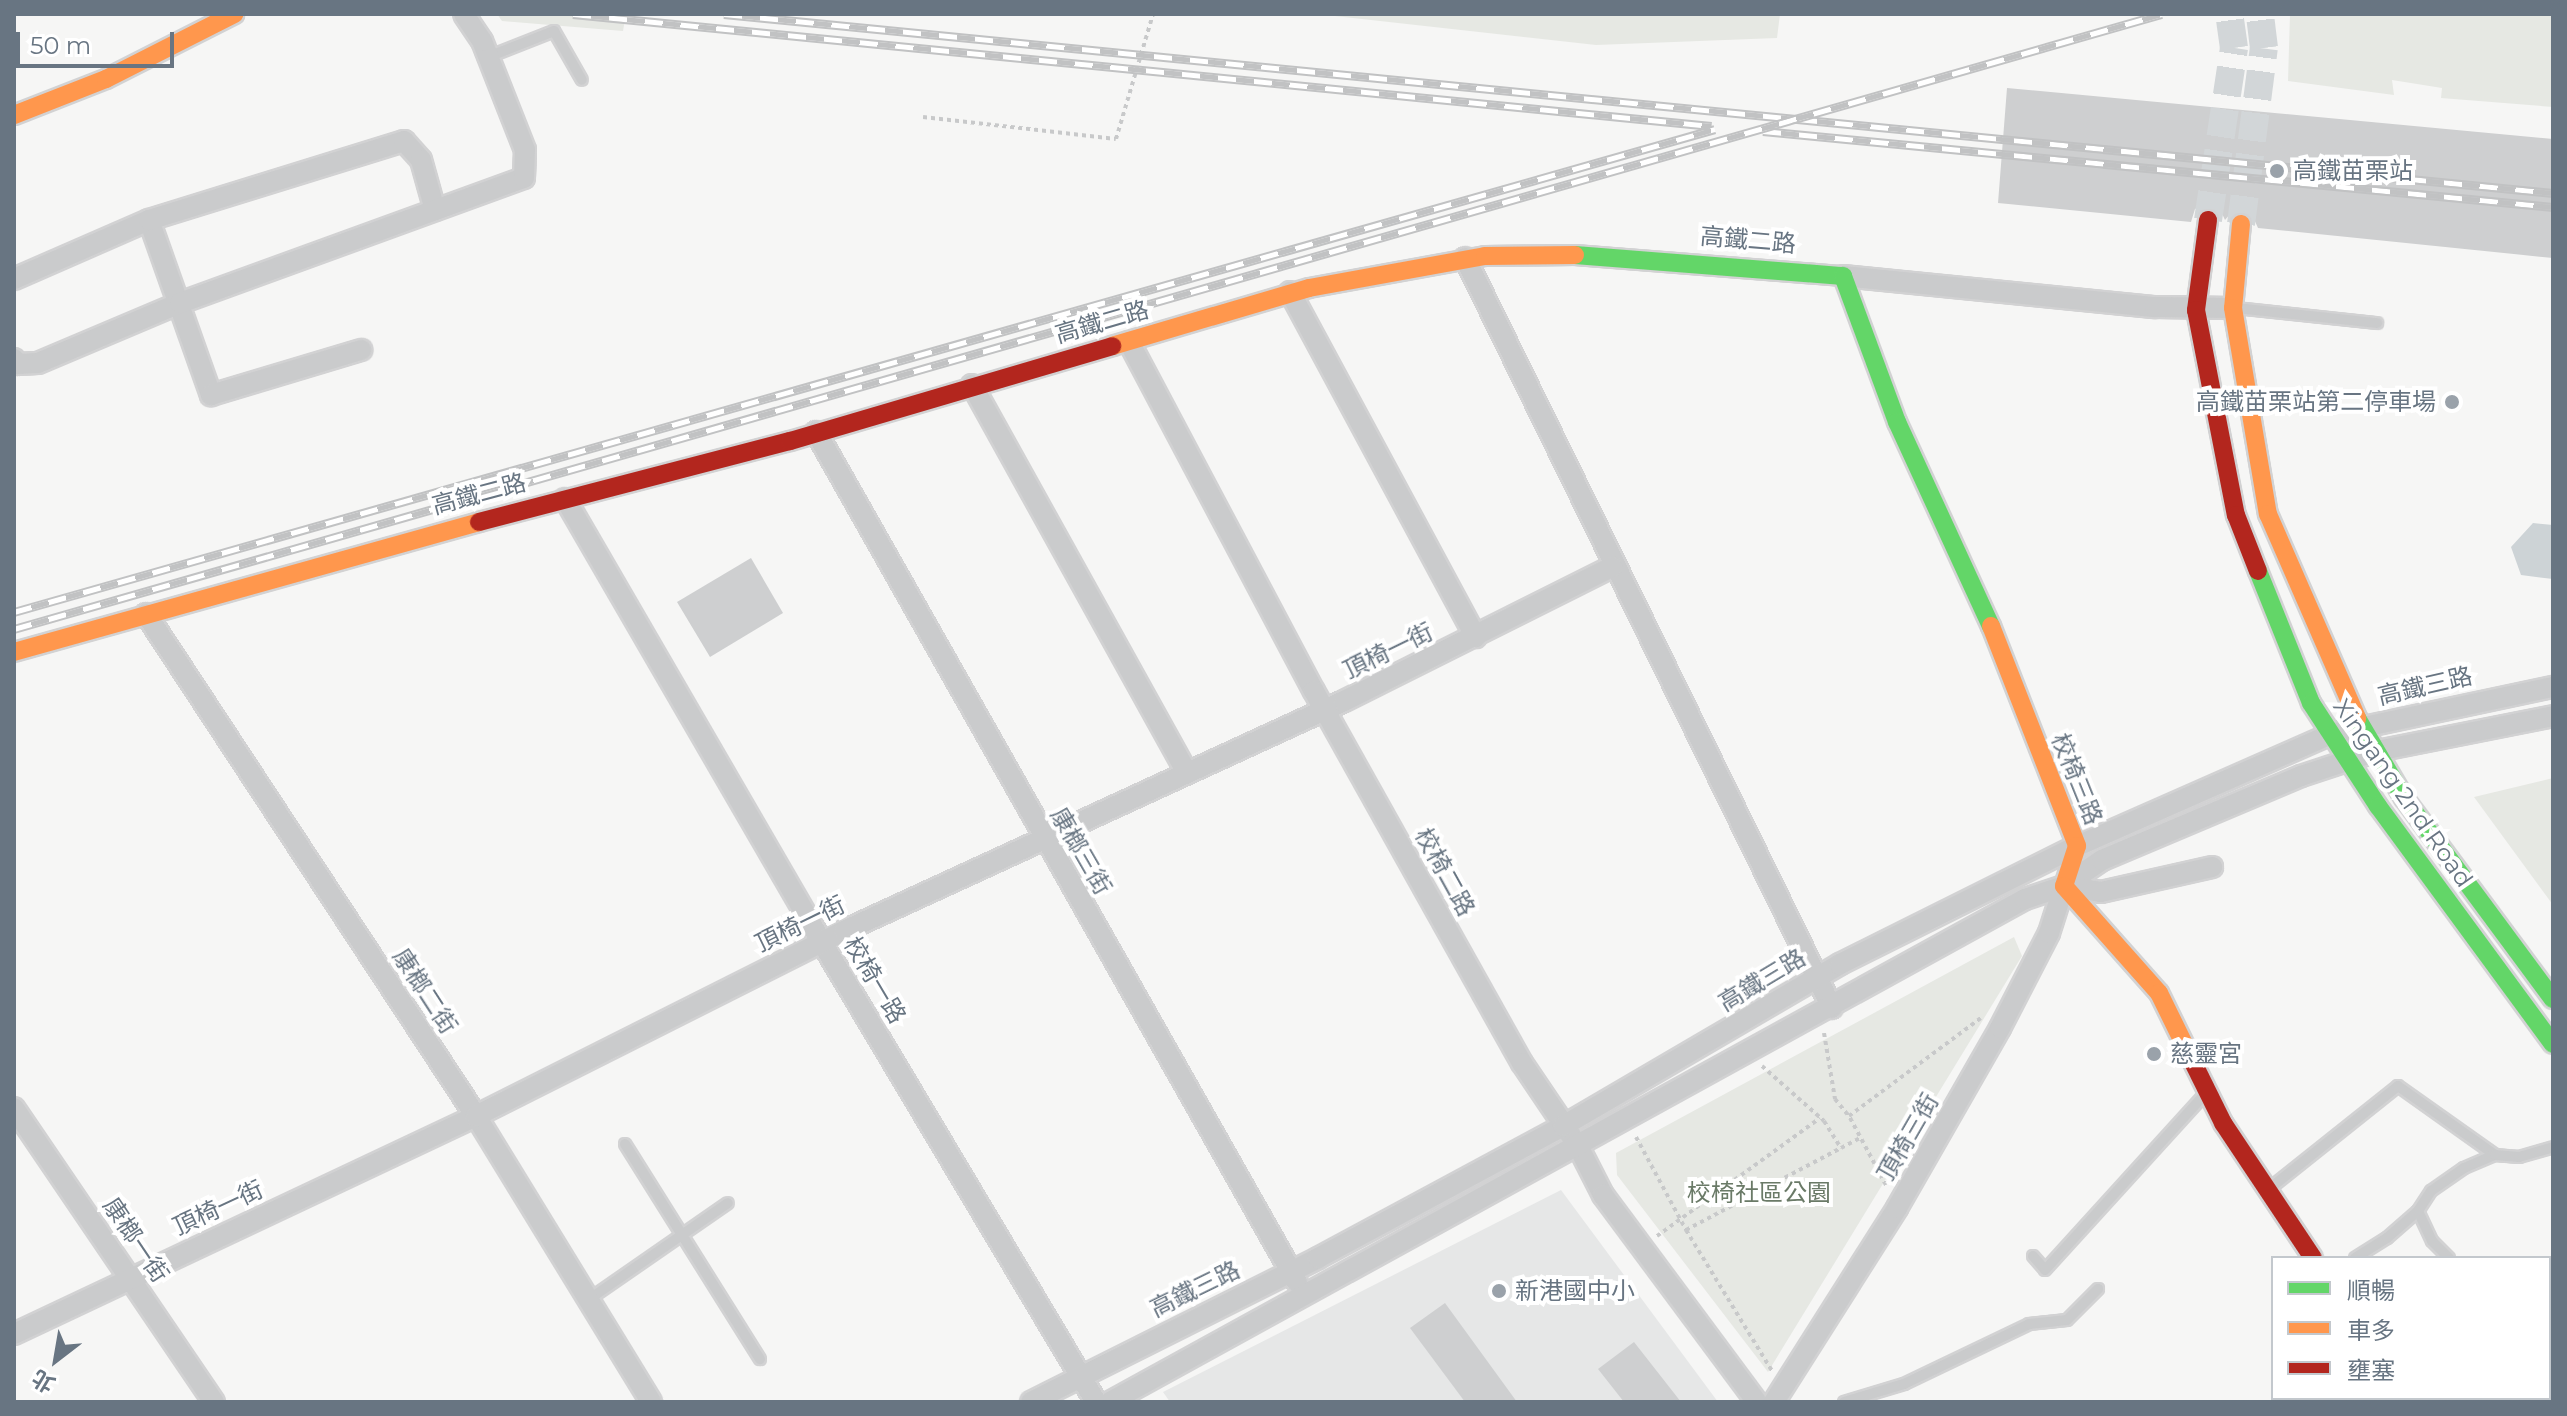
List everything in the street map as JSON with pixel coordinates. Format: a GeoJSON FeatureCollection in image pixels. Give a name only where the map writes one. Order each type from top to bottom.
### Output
{"type":"FeatureCollection","features":[{"type":"Feature","properties":{"kind":"street"},"geometry":{"type":"LineString","coordinates":[[14,115],[106,79],[203,20],[234,14]]}},
{"type":"Feature","properties":{"kind":"street"},"geometry":{"type":"LineString","coordinates":[[14,359],[17,364],[38,363],[180,303],[524,178],[525,150],[488,57],[464,14]]}},
{"type":"Feature","properties":{"kind":"street"},"geometry":{"type":"LineString","coordinates":[[14,279],[149,220],[404,141],[421,160],[435,210]]}},
{"type":"Feature","properties":{"kind":"street"},"geometry":{"type":"LineString","coordinates":[[149,220],[211,395],[361,350]]}},
{"type":"Feature","properties":{"kind":"street","name":"Xingang 2nd Road"},"geometry":{"type":"LineString","coordinates":[[2208,220],[2196,310],[2236,515],[2311,703],[2347,761],[2553,1044]]}},
{"type":"Feature","properties":{"kind":"street","name":"Xingang 2nd Road"},"geometry":{"type":"LineString","coordinates":[[2241,224],[2233,308],[2268,514],[2342,692],[2413,812],[2553,999]]}},
{"type":"Feature","properties":{"kind":"street","name":"高鐵二路"},"geometry":{"type":"LineString","coordinates":[[14,652],[816,432],[1290,292],[1465,258],[1616,255],[2196,310],[2233,308]]}},
{"type":"Feature","properties":{"kind":"street"},"geometry":{"type":"LineString","coordinates":[[1465,258],[1612,567],[1832,1008]]}},
{"type":"Feature","properties":{"kind":"street","name":"校椅三路"},"geometry":{"type":"LineString","coordinates":[[1843,276],[1897,422],[1981,601],[2077,846],[2064,886]]}},
{"type":"Feature","properties":{"kind":"street"},"geometry":{"type":"LineString","coordinates":[[1290,292],[1476,637]]}},
{"type":"Feature","properties":{"kind":"street","name":"校椅二路"},"geometry":{"type":"LineString","coordinates":[[1129,342],[1323,709],[1522,1063],[1578,1146],[1603,1195],[1757,1402]]}},
{"type":"Feature","properties":{"kind":"street"},"geometry":{"type":"LineString","coordinates":[[972,385],[1185,770]]}},
{"type":"Feature","properties":{"kind":"street","name":"康榔三街"},"geometry":{"type":"LineString","coordinates":[[816,432],[1043,839],[1304,1293]]}},
{"type":"Feature","properties":{"kind":"street","name":"校椅一路"},"geometry":{"type":"LineString","coordinates":[[565,499],[821,942],[1096,1402]]}},
{"type":"Feature","properties":{"kind":"street","name":"頂椅一街"},"geometry":{"type":"LineString","coordinates":[[14,1334],[476,1116],[821,942],[1476,637],[1612,567]]}},
{"type":"Feature","properties":{"kind":"street","name":"康榔二街"},"geometry":{"type":"LineString","coordinates":[[146,614],[476,1116],[651,1402]]}},
{"type":"Feature","properties":{"kind":"street","name":"高鐵三路"},"geometry":{"type":"LineString","coordinates":[[1031,1402],[1080,1374],[1291,1270],[1563,1126],[1818,977],[2077,846],[2331,734],[2553,687]]}},
{"type":"Feature","properties":{"kind":"street"},"geometry":{"type":"LineString","coordinates":[[1110,1402],[1304,1293],[1832,1008],[2025,899],[2064,886],[2102,860],[2377,751],[2553,716]]}},
{"type":"Feature","properties":{"kind":"street"},"geometry":{"type":"LineString","coordinates":[[2064,886],[2101,892],[2212,867]]}},
{"type":"Feature","properties":{"kind":"street"},"geometry":{"type":"LineString","coordinates":[[2064,886],[2159,993],[2208,1092],[2267,1190],[2312,1256]]}},
{"type":"Feature","properties":{"kind":"street","name":"頂椅三街"},"geometry":{"type":"LineString","coordinates":[[1774,1402],[1897,1208],[2000,1028],[2049,933],[2064,886]]}},
{"type":"Feature","properties":{"kind":"street","name":"康榔一街"},"geometry":{"type":"LineString","coordinates":[[14,1108],[214,1402]]}},
{"type":"Feature","properties":{"kind":"lane"},"geometry":{"type":"LineString","coordinates":[[488,57],[554,31],[582,80]]}},
{"type":"Feature","properties":{"kind":"lane"},"geometry":{"type":"LineString","coordinates":[[2233,308],[2377,323]]}},
{"type":"Feature","properties":{"kind":"lane"},"geometry":{"type":"LineString","coordinates":[[2267,1190],[2398,1086],[2495,1155],[2519,1157],[2553,1147]]}},
{"type":"Feature","properties":{"kind":"lane"},"geometry":{"type":"LineString","coordinates":[[2033,1256],[2045,1270],[2208,1092]]}},
{"type":"Feature","properties":{"kind":"lane"},"geometry":{"type":"LineString","coordinates":[[625,1144],[760,1359]]}},
{"type":"Feature","properties":{"kind":"lane"},"geometry":{"type":"LineString","coordinates":[[2358,1256],[2418,1211],[2431,1191],[2495,1155]]}},
{"type":"Feature","properties":{"kind":"lane"},"geometry":{"type":"LineString","coordinates":[[588,1300],[728,1203]]}},
{"type":"Feature","properties":{"kind":"lane"},"geometry":{"type":"LineString","coordinates":[[2418,1211],[2432,1241],[2447,1256]]}},
{"type":"Feature","properties":{"kind":"lane"},"geometry":{"type":"LineString","coordinates":[[1844,1402],[1904,1384],[2029,1324],[2067,1320],[2098,1289]]}},
{"type":"Feature","properties":{"kind":"path"},"geometry":{"type":"LineString","coordinates":[[923,117],[1116,139],[1153,14]]}},
{"type":"Feature","properties":{"kind":"path"},"geometry":{"type":"LineString","coordinates":[[1849,1116],[1984,1016]]}},
{"type":"Feature","properties":{"kind":"path"},"geometry":{"type":"LineString","coordinates":[[1824,1032],[1835,1099],[1849,1116],[1890,1192]]}},
{"type":"Feature","properties":{"kind":"path"},"geometry":{"type":"LineString","coordinates":[[1762,1066],[1820,1118],[1841,1148]]}},
{"type":"Feature","properties":{"kind":"path"},"geometry":{"type":"LineString","coordinates":[[1655,1237],[1820,1118]]}},
{"type":"Feature","properties":{"kind":"path"},"geometry":{"type":"LineString","coordinates":[[1636,1136],[1686,1230],[1774,1373]]}},
{"type":"Feature","properties":{"kind":"path"},"geometry":{"type":"LineString","coordinates":[[1686,1230],[1860,1138]]}},
{"type":"Feature","properties":{"kind":"shaded area"},"geometry":{"type":"Polygon","coordinates":[[[2533,523],[2553,525],[2553,579],[2521,575],[2511,547],[2533,523]]]}},
{"type":"Feature","properties":{"kind":"shaded area","name":"新港國中小"},"geometry":{"type":"Polygon","coordinates":[[[1561,1190],[1718,1402],[1170,1402],[1163,1392],[1561,1190]]]}},
{"type":"Feature","properties":{"kind":"green space"},"geometry":{"type":"Polygon","coordinates":[[[497,14],[626,14],[623,31],[502,21],[497,14]]]}},
{"type":"Feature","properties":{"kind":"green space"},"geometry":{"type":"Polygon","coordinates":[[[1317,14],[1780,14],[1777,38],[1596,45],[1317,14]]]}},
{"type":"Feature","properties":{"kind":"green space"},"geometry":{"type":"Polygon","coordinates":[[[2290,14],[2553,14],[2553,107],[2441,98],[2442,88],[2392,80],[2394,95],[2288,81],[2290,14]]]}},
{"type":"Feature","properties":{"kind":"green space"},"geometry":{"type":"Polygon","coordinates":[[[2553,778],[2553,905],[2474,797],[2553,778]]]}},
{"type":"Feature","properties":{"kind":"green space","name":"校椅社區公園"},"geometry":{"type":"Polygon","coordinates":[[[2014,937],[2022,956],[1768,1372],[1617,1175],[1616,1153],[2014,937]]]}},
{"type":"Feature","properties":{"kind":"building","name":"高鐵苗栗站"},"geometry":{"type":"Polygon","coordinates":[[[2007,88],[2553,139],[2553,258],[2258,228],[2250,210],[2235,208],[2225,220],[2219,207],[2209,203],[2195,209],[2191,222],[1998,203],[2007,88]]]}},
{"type":"Feature","properties":{"kind":"building"},"geometry":{"type":"Polygon","coordinates":[[[751,558],[783,613],[710,657],[677,602],[751,558]]]}},
{"type":"Feature","properties":{"kind":"building"},"geometry":{"type":"Polygon","coordinates":[[[1445,1303],[1517,1402],[1465,1402],[1410,1328],[1445,1303]]]}},
{"type":"Feature","properties":{"kind":"building"},"geometry":{"type":"Polygon","coordinates":[[[1634,1342],[1681,1402],[1624,1402],[1598,1369],[1634,1342]]]}},
{"type":"Feature","properties":{"kind":"tunnel"},"geometry":{"type":"LineString","coordinates":[[2208,220],[2234,48],[2229,14]]}},
{"type":"Feature","properties":{"kind":"tunnel"},"geometry":{"type":"LineString","coordinates":[[2241,224],[2264,48],[2260,14]]}},
{"type":"Feature","properties":{"kind":"railway"},"geometry":{"type":"LineString","coordinates":[[573,14],[1712,126]]}},
{"type":"Feature","properties":{"kind":"railway"},"geometry":{"type":"LineString","coordinates":[[724,14],[2553,193]]}},
{"type":"Feature","properties":{"kind":"railway"},"geometry":{"type":"LineString","coordinates":[[14,629],[2162,14]]}},
{"type":"Feature","properties":{"kind":"railway"},"geometry":{"type":"LineString","coordinates":[[14,612],[1715,129]]}},
{"type":"Feature","properties":{"kind":"railway"},"geometry":{"type":"LineString","coordinates":[[1763,131],[2553,207]]}},
{"type":"Feature","properties":{"kind":"traffic: fast"},"geometry":{"type":"LineString","coordinates":[[1575,255],[1843,276],[1897,422],[1991,626]]}},
{"type":"Feature","properties":{"kind":"traffic: fast"},"geometry":{"type":"LineString","coordinates":[[2258,571],[2311,703],[2378,806],[2553,1044]]}},
{"type":"Feature","properties":{"kind":"traffic: fast"},"geometry":{"type":"LineString","coordinates":[[2357,718],[2404,798],[2553,999]]}},
{"type":"Feature","properties":{"kind":"traffic: slow"},"geometry":{"type":"LineString","coordinates":[[14,115],[106,79],[234,14]]}},
{"type":"Feature","properties":{"kind":"traffic: slow"},"geometry":{"type":"LineString","coordinates":[[2241,224],[2233,308],[2268,514],[2357,718]]}},
{"type":"Feature","properties":{"kind":"traffic: slow"},"geometry":{"type":"LineString","coordinates":[[1112,346],[1309,288],[1485,256],[1575,255]]}},
{"type":"Feature","properties":{"kind":"traffic: slow"},"geometry":{"type":"LineString","coordinates":[[14,652],[479,522]]}},
{"type":"Feature","properties":{"kind":"traffic: slow"},"geometry":{"type":"LineString","coordinates":[[1991,626],[2077,846],[2064,886],[2159,993],[2186,1048]]}},
{"type":"Feature","properties":{"kind":"traffic: jam"},"geometry":{"type":"LineString","coordinates":[[2208,220],[2196,310],[2236,515],[2258,571]]}},
{"type":"Feature","properties":{"kind":"traffic: jam"},"geometry":{"type":"LineString","coordinates":[[479,522],[790,441],[1112,346]]}},
{"type":"Feature","properties":{"kind":"traffic: jam"},"geometry":{"type":"LineString","coordinates":[[2186,1048],[2223,1123],[2312,1256]]}},
{"type":"Feature","properties":{"kind":"place","name":"高鐵苗栗站"},"geometry":{"type":"Point","coordinates":[2277,171]}},
{"type":"Feature","properties":{"kind":"place","name":"高鐵苗栗站第二停車場"},"geometry":{"type":"Point","coordinates":[2452,402]}},
{"type":"Feature","properties":{"kind":"place","name":"慈靈宮"},"geometry":{"type":"Point","coordinates":[2154,1054]}},
{"type":"Feature","properties":{"kind":"place","name":"新港國中小"},"geometry":{"type":"Point","coordinates":[1499,1291]}}]}
